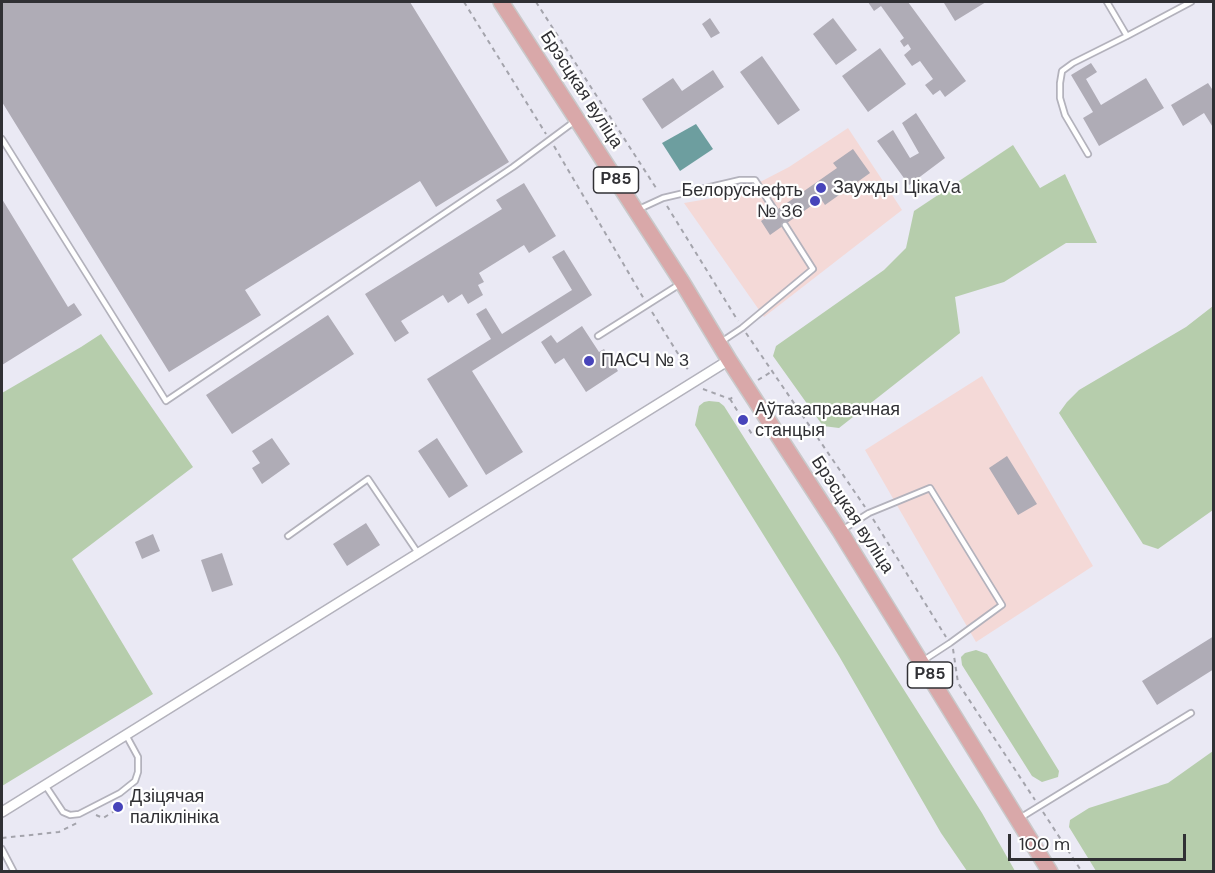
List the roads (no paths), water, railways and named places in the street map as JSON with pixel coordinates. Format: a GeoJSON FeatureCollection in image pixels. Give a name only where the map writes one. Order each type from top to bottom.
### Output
{"type":"FeatureCollection","features":[{"type":"Feature","properties":{"kind":"main road","name":"Брэсцкая вуліца"},"geometry":{"type":"LineString","coordinates":[[501,2],[840,531],[1050,872]]}},
{"type":"Feature","properties":{"kind":"street"},"geometry":{"type":"LineString","coordinates":[[2,812],[729,360]]}},
{"type":"Feature","properties":{"kind":"lane"},"geometry":{"type":"LineString","coordinates":[[1107,2],[1127,36]]}},
{"type":"Feature","properties":{"kind":"lane"},"geometry":{"type":"LineString","coordinates":[[1088,154],[1065,115],[1060,98],[1062,71],[1073,63],[1191,2]]}},
{"type":"Feature","properties":{"kind":"lane"},"geometry":{"type":"LineString","coordinates":[[2,139],[166,401],[513,167],[577,119]]}},
{"type":"Feature","properties":{"kind":"lane"},"geometry":{"type":"LineString","coordinates":[[636,211],[663,198],[740,180],[755,180],[776,211]]}},
{"type":"Feature","properties":{"kind":"lane"},"geometry":{"type":"LineString","coordinates":[[719,343],[742,328],[813,269],[784,225]]}},
{"type":"Feature","properties":{"kind":"lane"},"geometry":{"type":"LineString","coordinates":[[598,336],[682,282]]}},
{"type":"Feature","properties":{"kind":"lane"},"geometry":{"type":"LineString","coordinates":[[288,536],[368,479],[418,553]]}},
{"type":"Feature","properties":{"kind":"lane"},"geometry":{"type":"LineString","coordinates":[[840,531],[869,513],[930,488],[1002,605],[921,661]]}},
{"type":"Feature","properties":{"kind":"lane"},"geometry":{"type":"LineString","coordinates":[[1018,819],[1191,713]]}},
{"type":"Feature","properties":{"kind":"lane"},"geometry":{"type":"LineString","coordinates":[[45,785],[63,812],[70,815],[79,814],[120,793],[135,781],[138,772],[138,758],[126,735]]}},
{"type":"Feature","properties":{"kind":"lane"},"geometry":{"type":"LineString","coordinates":[[2,851],[14,872]]}},
{"type":"Feature","properties":{"kind":"place","name":"Заужды ЦікаVа"},"geometry":{"type":"Point","coordinates":[821,188]}},
{"type":"Feature","properties":{"kind":"place","name":"Белоруснефть № 36"},"geometry":{"type":"Point","coordinates":[815,201]}},
{"type":"Feature","properties":{"kind":"place","name":"ПАСЧ № 3"},"geometry":{"type":"Point","coordinates":[589,361]}},
{"type":"Feature","properties":{"kind":"place","name":"Аўтазаправачная станцыя"},"geometry":{"type":"Point","coordinates":[743,420]}},
{"type":"Feature","properties":{"kind":"place","name":"Дзіцячая паліклініка"},"geometry":{"type":"Point","coordinates":[118,807]}}]}
